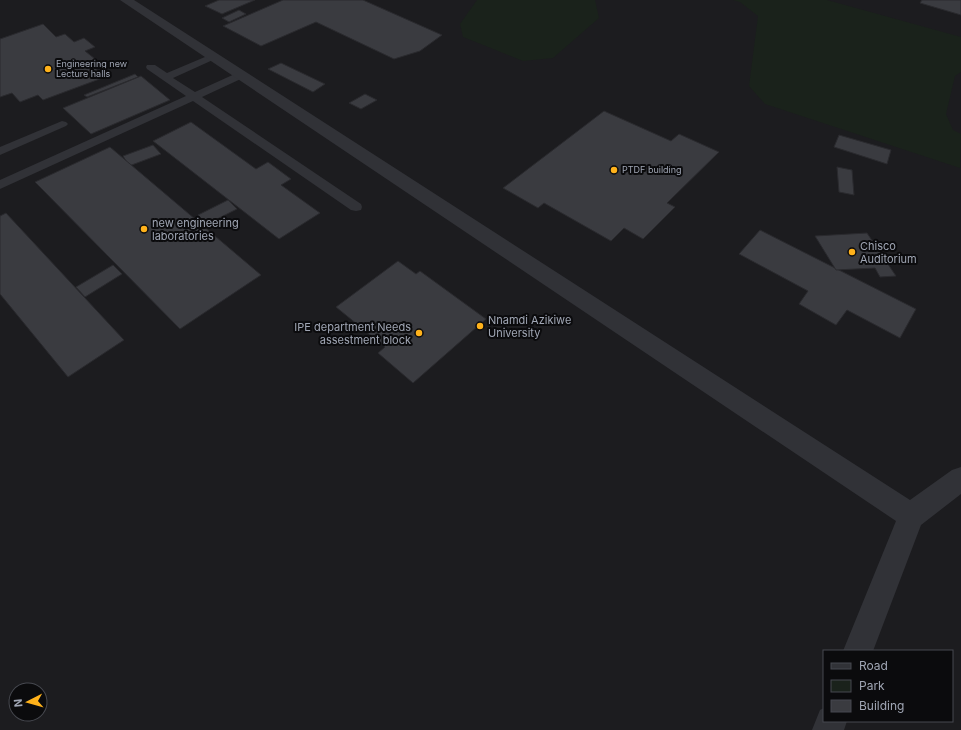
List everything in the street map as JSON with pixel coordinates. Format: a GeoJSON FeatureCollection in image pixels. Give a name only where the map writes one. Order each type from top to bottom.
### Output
{"type":"FeatureCollection","features":[{"type":"Feature","properties":{"kind":"street"},"geometry":{"type":"LineString","coordinates":[[126,0],[911,516]]}},
{"type":"Feature","properties":{"kind":"street"},"geometry":{"type":"LineString","coordinates":[[858,650],[911,516],[961,479]]}},
{"type":"Feature","properties":{"kind":"lane"},"geometry":{"type":"LineString","coordinates":[[166,77],[212,57]]}},
{"type":"Feature","properties":{"kind":"lane"},"geometry":{"type":"LineString","coordinates":[[151,66],[356,207]]}},
{"type":"Feature","properties":{"kind":"lane"},"geometry":{"type":"LineString","coordinates":[[0,185],[241,75]]}},
{"type":"Feature","properties":{"kind":"lane"},"geometry":{"type":"LineString","coordinates":[[0,151],[62,124]]}},
{"type":"Feature","properties":{"kind":"shaded area","name":"Nnamdi Azikiwe University"},"geometry":{"type":"Polygon","coordinates":[[[0,0],[961,0],[961,730],[0,730],[0,0]]]}},
{"type":"Feature","properties":{"kind":"green space"},"geometry":{"type":"Polygon","coordinates":[[[477,0],[595,0],[599,18],[553,58],[523,61],[463,37],[460,24],[477,0]]]}},
{"type":"Feature","properties":{"kind":"green space"},"geometry":{"type":"Polygon","coordinates":[[[733,0],[827,0],[961,37],[961,72],[955,76],[946,114],[953,130],[961,134],[960,168],[765,104],[749,86],[758,16],[740,2],[733,0]]]}},
{"type":"Feature","properties":{"kind":"building"},"geometry":{"type":"Polygon","coordinates":[[[219,0],[255,0],[222,14],[205,6],[219,0]]]}},
{"type":"Feature","properties":{"kind":"building"},"geometry":{"type":"Polygon","coordinates":[[[283,0],[363,0],[442,35],[420,51],[394,59],[316,22],[261,46],[223,26],[283,0]]]}},
{"type":"Feature","properties":{"kind":"building"},"geometry":{"type":"Polygon","coordinates":[[[922,0],[961,0],[961,15],[920,3],[922,0]]]}},
{"type":"Feature","properties":{"kind":"building"},"geometry":{"type":"Polygon","coordinates":[[[239,10],[246,14],[229,22],[222,18],[239,10]]]}},
{"type":"Feature","properties":{"kind":"building","name":"Engineering new Lecture halls"},"geometry":{"type":"Polygon","coordinates":[[[43,24],[56,37],[65,34],[74,42],[84,38],[95,47],[85,51],[95,59],[88,62],[105,77],[43,100],[38,95],[20,102],[12,93],[0,97],[0,39],[43,24]]]}},
{"type":"Feature","properties":{"kind":"building"},"geometry":{"type":"Polygon","coordinates":[[[281,63],[325,84],[313,92],[268,69],[281,63]]]}},
{"type":"Feature","properties":{"kind":"building"},"geometry":{"type":"Polygon","coordinates":[[[135,74],[138,77],[87,97],[84,95],[135,74]]]}},
{"type":"Feature","properties":{"kind":"building"},"geometry":{"type":"Polygon","coordinates":[[[141,76],[170,100],[91,134],[63,108],[141,76]]]}},
{"type":"Feature","properties":{"kind":"building"},"geometry":{"type":"Polygon","coordinates":[[[365,94],[377,100],[361,109],[349,103],[365,94]]]}},
{"type":"Feature","properties":{"kind":"building","name":"PTDF building"},"geometry":{"type":"Polygon","coordinates":[[[604,111],[671,141],[679,134],[719,152],[667,203],[675,207],[643,239],[624,228],[611,241],[544,203],[538,208],[503,188],[604,111]]]}},
{"type":"Feature","properties":{"kind":"building","name":"new engineering laboratories"},"geometry":{"type":"Polygon","coordinates":[[[191,122],[256,169],[268,162],[291,179],[281,185],[320,213],[279,239],[153,141],[191,122]]]}},
{"type":"Feature","properties":{"kind":"building"},"geometry":{"type":"Polygon","coordinates":[[[839,135],[891,150],[887,164],[834,147],[839,135]]]}},
{"type":"Feature","properties":{"kind":"building"},"geometry":{"type":"Polygon","coordinates":[[[153,145],[161,154],[129,166],[123,156],[153,145]]]}},
{"type":"Feature","properties":{"kind":"building","name":"new engineering laboratories"},"geometry":{"type":"Polygon","coordinates":[[[110,147],[261,275],[180,329],[35,182],[110,147]]]}},
{"type":"Feature","properties":{"kind":"building"},"geometry":{"type":"Polygon","coordinates":[[[837,167],[852,170],[854,195],[839,192],[837,167]]]}},
{"type":"Feature","properties":{"kind":"building"},"geometry":{"type":"Polygon","coordinates":[[[228,200],[237,209],[207,224],[198,215],[228,200]]]}},
{"type":"Feature","properties":{"kind":"building"},"geometry":{"type":"Polygon","coordinates":[[[6,213],[124,340],[68,377],[0,294],[0,216],[6,213]]]}},
{"type":"Feature","properties":{"kind":"building"},"geometry":{"type":"Polygon","coordinates":[[[760,230],[916,309],[900,338],[847,310],[836,325],[799,304],[808,291],[739,254],[760,230]]]}},
{"type":"Feature","properties":{"kind":"building","name":"Chisco Auditorium"},"geometry":{"type":"Polygon","coordinates":[[[867,233],[896,276],[880,277],[875,268],[836,270],[815,236],[867,233]]]}},
{"type":"Feature","properties":{"kind":"building","name":"IPE department Needs assestment block"},"geometry":{"type":"Polygon","coordinates":[[[398,261],[416,274],[420,271],[486,319],[413,383],[378,353],[385,347],[336,307],[398,261]]]}},
{"type":"Feature","properties":{"kind":"building"},"geometry":{"type":"Polygon","coordinates":[[[113,265],[122,274],[85,297],[76,287],[113,265]]]}},
{"type":"Feature","properties":{"kind":"place","name":"Engineering new Lecture halls"},"geometry":{"type":"Point","coordinates":[48,69]}},
{"type":"Feature","properties":{"kind":"place","name":"PTDF building"},"geometry":{"type":"Point","coordinates":[614,170]}},
{"type":"Feature","properties":{"kind":"place","name":"new engineering laboratories"},"geometry":{"type":"Point","coordinates":[144,229]}},
{"type":"Feature","properties":{"kind":"place","name":"Chisco Auditorium"},"geometry":{"type":"Point","coordinates":[852,252]}},
{"type":"Feature","properties":{"kind":"place","name":"Nnamdi Azikiwe University"},"geometry":{"type":"Point","coordinates":[480,326]}},
{"type":"Feature","properties":{"kind":"place","name":"IPE department Needs assestment block"},"geometry":{"type":"Point","coordinates":[419,333]}}]}
